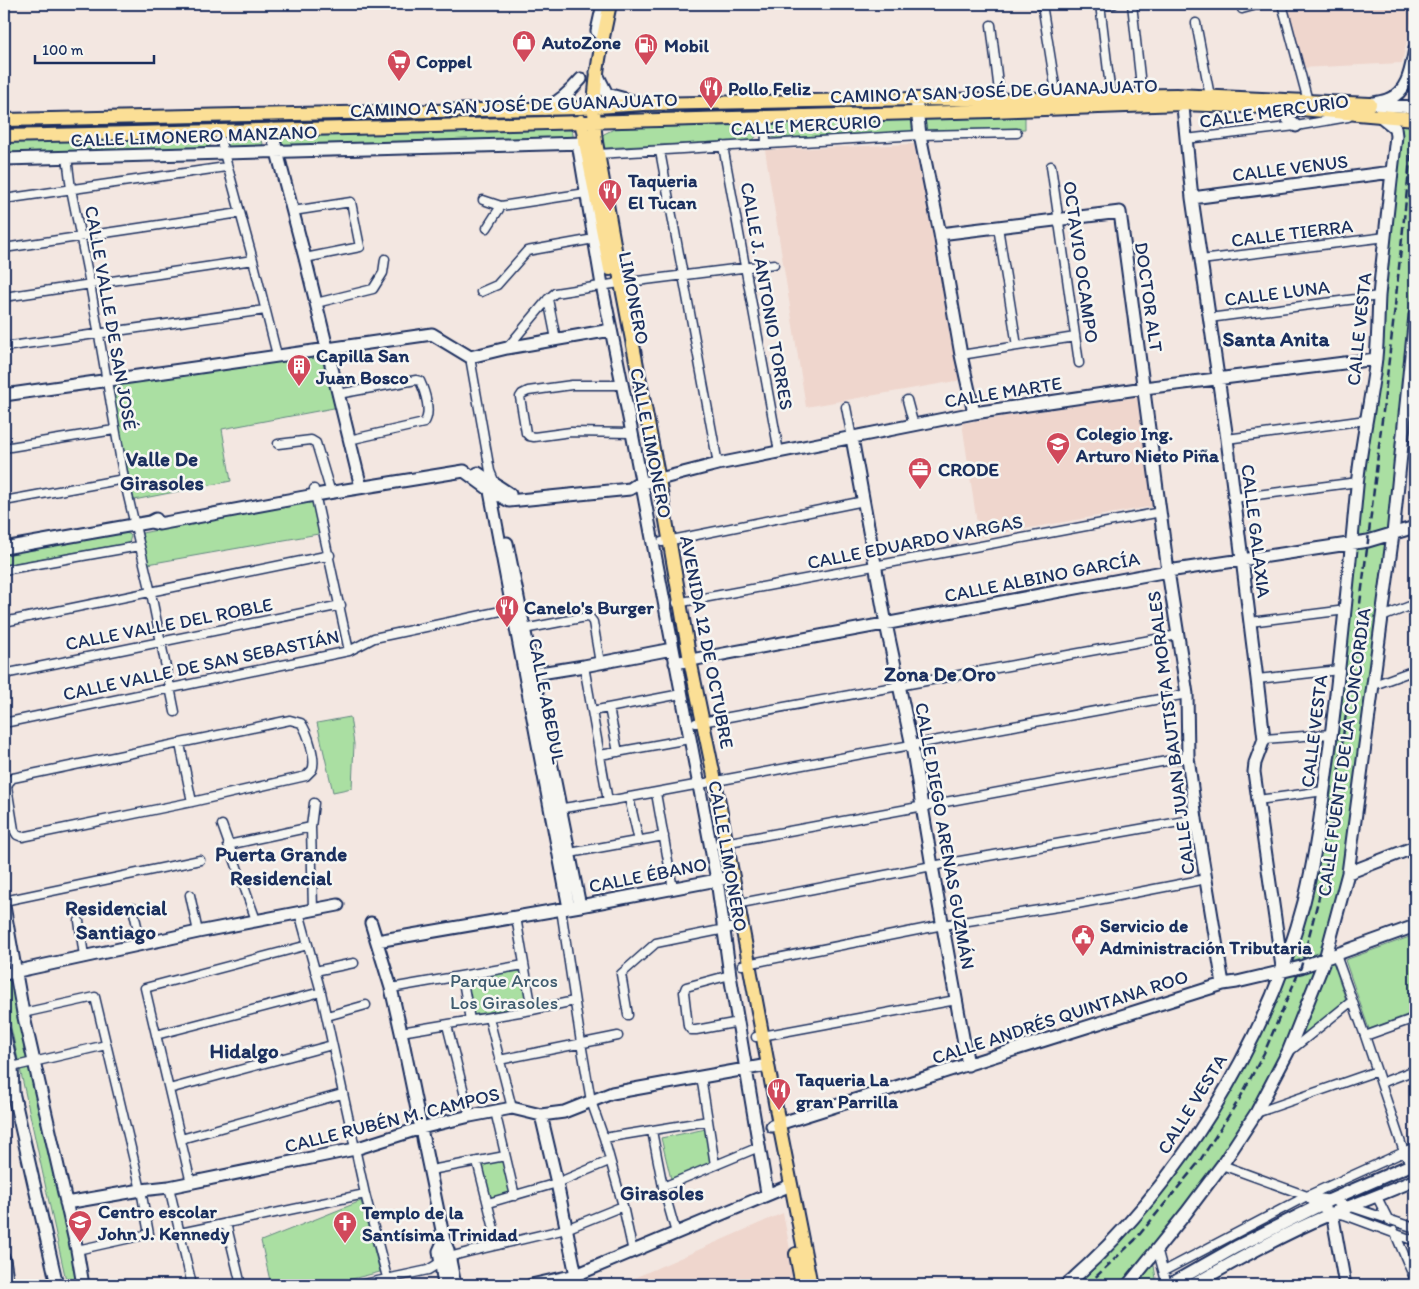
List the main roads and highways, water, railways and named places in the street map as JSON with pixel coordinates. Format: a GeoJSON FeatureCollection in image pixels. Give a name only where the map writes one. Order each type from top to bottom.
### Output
{"type":"FeatureCollection","features":[{"type":"Feature","properties":{"kind":"main road","name":"AVENIDA 12 DE OCTUBRE"},"geometry":{"type":"LineString","coordinates":[[610,4],[596,72],[594,106],[587,121],[589,145],[647,483],[666,542],[677,603],[683,662],[700,722],[707,783],[723,843],[725,878],[734,904],[746,964],[787,1186],[802,1285]]}},
{"type":"Feature","properties":{"kind":"main road","name":"CAMINO A SAN JOSÉ DE GUANAJUATO"},"geometry":{"type":"LineString","coordinates":[[4,120],[545,109],[644,104],[916,99],[1000,100],[1142,95],[1182,99],[1368,109]]}},
{"type":"Feature","properties":{"kind":"main road","name":"CAMINO A SAN JOSÉ DE GUANAJUATO"},"geometry":{"type":"LineString","coordinates":[[4,136],[992,111],[1210,96],[1290,104],[1308,101],[1368,109],[1380,116],[1415,118]]}},
{"type":"Feature","properties":{"kind":"main road","name":"AVENIDA 12 DE OCTUBRE"},"geometry":{"type":"LineString","coordinates":[[734,904],[729,928],[746,964]]}},
{"type":"Feature","properties":{"kind":"main road","name":"AVENIDA 12 DE OCTUBRE"},"geometry":{"type":"LineString","coordinates":[[787,1186],[811,1285]]}},
{"type":"Feature","properties":{"kind":"railway"},"geometry":{"type":"LineString","coordinates":[[1087,1285],[1135,1240],[1199,1162],[1240,1098],[1264,1053],[1301,967],[1326,870],[1368,541],[1415,112]]}},
{"type":"Feature","properties":{"kind":"place","name":"AutoZone"},"geometry":{"type":"Point","coordinates":[524,63]}},
{"type":"Feature","properties":{"kind":"place","name":"Mobil"},"geometry":{"type":"Point","coordinates":[646,66]}},
{"type":"Feature","properties":{"kind":"place","name":"Coppel"},"geometry":{"type":"Point","coordinates":[399,82]}},
{"type":"Feature","properties":{"kind":"place","name":"Pollo Feliz"},"geometry":{"type":"Point","coordinates":[711,109]}},
{"type":"Feature","properties":{"kind":"place","name":"Taqueria El Tucan"},"geometry":{"type":"Point","coordinates":[610,212]}},
{"type":"Feature","properties":{"kind":"place","name":"Capilla San Juan Bosco"},"geometry":{"type":"Point","coordinates":[299,387]}},
{"type":"Feature","properties":{"kind":"place","name":"Colegio Ing. Arturo Nieto Piña"},"geometry":{"type":"Point","coordinates":[1058,465]}},
{"type":"Feature","properties":{"kind":"place","name":"CRODE"},"geometry":{"type":"Point","coordinates":[920,490]}},
{"type":"Feature","properties":{"kind":"place","name":"Canelo's Burger"},"geometry":{"type":"Point","coordinates":[507,628]}},
{"type":"Feature","properties":{"kind":"place","name":"Servicio de Administración Tributaria"},"geometry":{"type":"Point","coordinates":[1083,957]}},
{"type":"Feature","properties":{"kind":"place","name":"Taqueria La gran Parrilla"},"geometry":{"type":"Point","coordinates":[779,1111]}},
{"type":"Feature","properties":{"kind":"place","name":"Centro escolar John J. Kennedy"},"geometry":{"type":"Point","coordinates":[80,1243]}},
{"type":"Feature","properties":{"kind":"place","name":"Templo de la Santísima Trinidad"},"geometry":{"type":"Point","coordinates":[345,1244]}},
{"type":"Feature","properties":{"kind":"district","name":"Santa Anita"},"geometry":{"type":"Point","coordinates":[1276,338]}},
{"type":"Feature","properties":{"kind":"district","name":"Valle De Girasoles"},"geometry":{"type":"Point","coordinates":[162,470]}},
{"type":"Feature","properties":{"kind":"district","name":"Zona De Oro"},"geometry":{"type":"Point","coordinates":[940,673]}},
{"type":"Feature","properties":{"kind":"district","name":"Puerta Grande Residencial"},"geometry":{"type":"Point","coordinates":[281,865]}},
{"type":"Feature","properties":{"kind":"district","name":"Residencial Santiago"},"geometry":{"type":"Point","coordinates":[116,919]}},
{"type":"Feature","properties":{"kind":"district","name":"Hidalgo"},"geometry":{"type":"Point","coordinates":[244,1050]}},
{"type":"Feature","properties":{"kind":"district","name":"Girasoles"},"geometry":{"type":"Point","coordinates":[662,1192]}},
{"type":"Feature","properties":{"kind":"park label","name":"Parque Arcos Los Girasoles"},"geometry":{"type":"Point","coordinates":[504,991]}}]}
